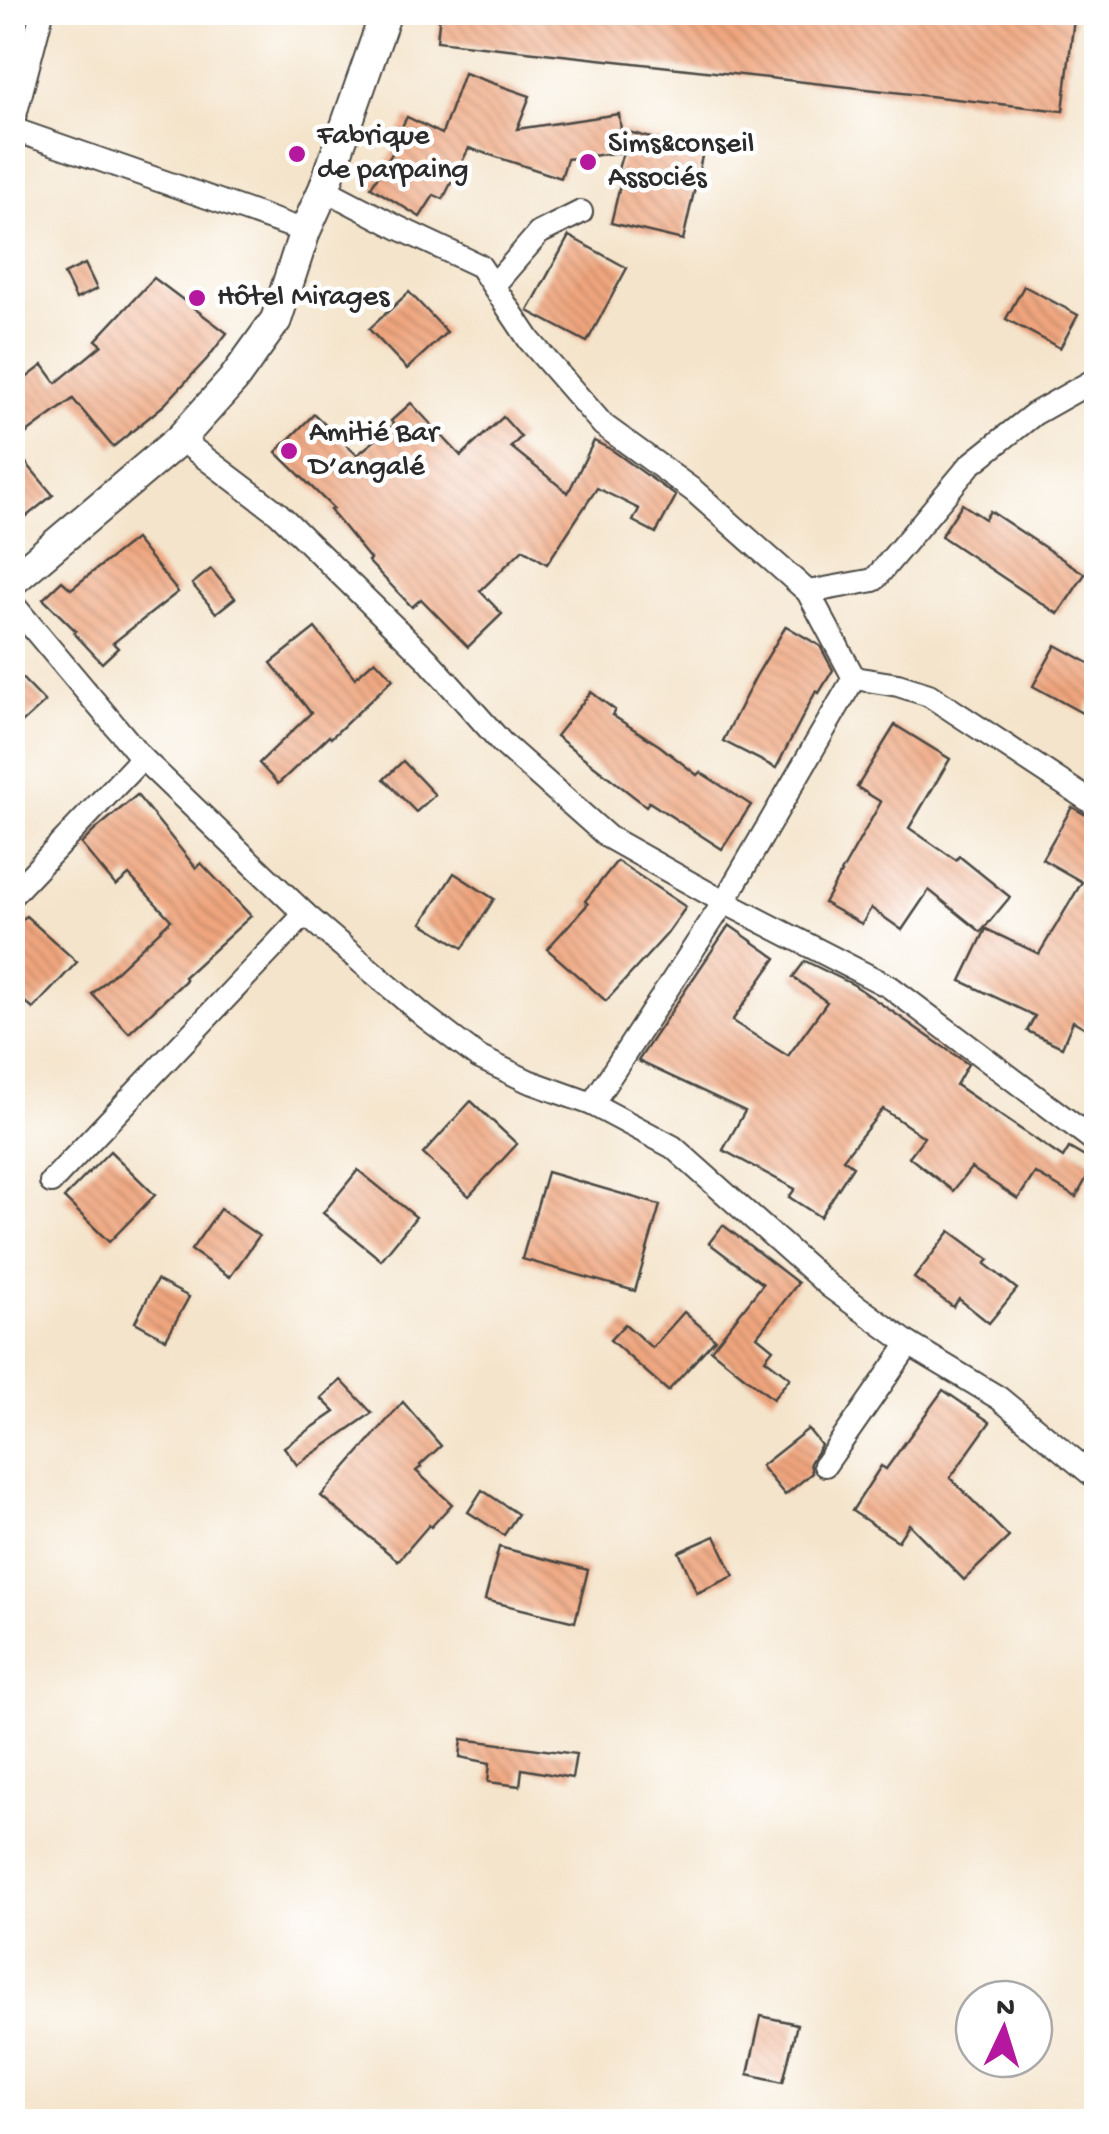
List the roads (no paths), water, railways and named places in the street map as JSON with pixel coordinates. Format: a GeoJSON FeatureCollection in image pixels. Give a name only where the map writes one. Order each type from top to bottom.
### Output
{"type":"FeatureCollection","features":[{"type":"Feature","properties":{"kind":"street"},"geometry":{"type":"LineString","coordinates":[[42,12],[12,128],[305,230]]}},
{"type":"Feature","properties":{"kind":"street"},"geometry":{"type":"LineString","coordinates":[[12,582],[180,439],[233,380],[276,320],[386,12]]}},
{"type":"Feature","properties":{"kind":"street"},"geometry":{"type":"LineString","coordinates":[[324,189],[480,266],[530,341],[604,425],[694,491],[808,592],[854,678]]}},
{"type":"Feature","properties":{"kind":"street"},"geometry":{"type":"LineString","coordinates":[[494,285],[539,233],[580,212]]}},
{"type":"Feature","properties":{"kind":"street"},"geometry":{"type":"LineString","coordinates":[[808,592],[874,580],[970,466],[1034,414],[1096,379]]}},
{"type":"Feature","properties":{"kind":"street"},"geometry":{"type":"LineString","coordinates":[[180,439],[278,514],[428,659],[502,743],[608,837],[890,987],[1096,1142]]}},
{"type":"Feature","properties":{"kind":"street"},"geometry":{"type":"LineString","coordinates":[[12,603],[142,758],[305,914],[424,1016],[478,1057],[528,1082],[592,1104],[672,1146],[828,1286],[909,1344],[999,1398],[1096,1478]]}},
{"type":"Feature","properties":{"kind":"street"},"geometry":{"type":"LineString","coordinates":[[592,1104],[724,902],[854,678]]}},
{"type":"Feature","properties":{"kind":"street"},"geometry":{"type":"LineString","coordinates":[[854,678],[898,684],[929,695],[1096,805]]}},
{"type":"Feature","properties":{"kind":"street"},"geometry":{"type":"LineString","coordinates":[[12,895],[142,758]]}},
{"type":"Feature","properties":{"kind":"street"},"geometry":{"type":"LineString","coordinates":[[51,1182],[305,914]]}},
{"type":"Feature","properties":{"kind":"street"},"geometry":{"type":"LineString","coordinates":[[825,1466],[909,1344]]}},
{"type":"Feature","properties":{"kind":"place","name":"Fabrique de parpaing"},"geometry":{"type":"Point","coordinates":[297,154]}},
{"type":"Feature","properties":{"kind":"place","name":"Sims&conseil Associés"},"geometry":{"type":"Point","coordinates":[588,162]}},
{"type":"Feature","properties":{"kind":"place","name":"Hôtel Mirages"},"geometry":{"type":"Point","coordinates":[197,298]}},
{"type":"Feature","properties":{"kind":"place","name":"Amitié Bar D’angalé"},"geometry":{"type":"Point","coordinates":[289,451]}}]}
